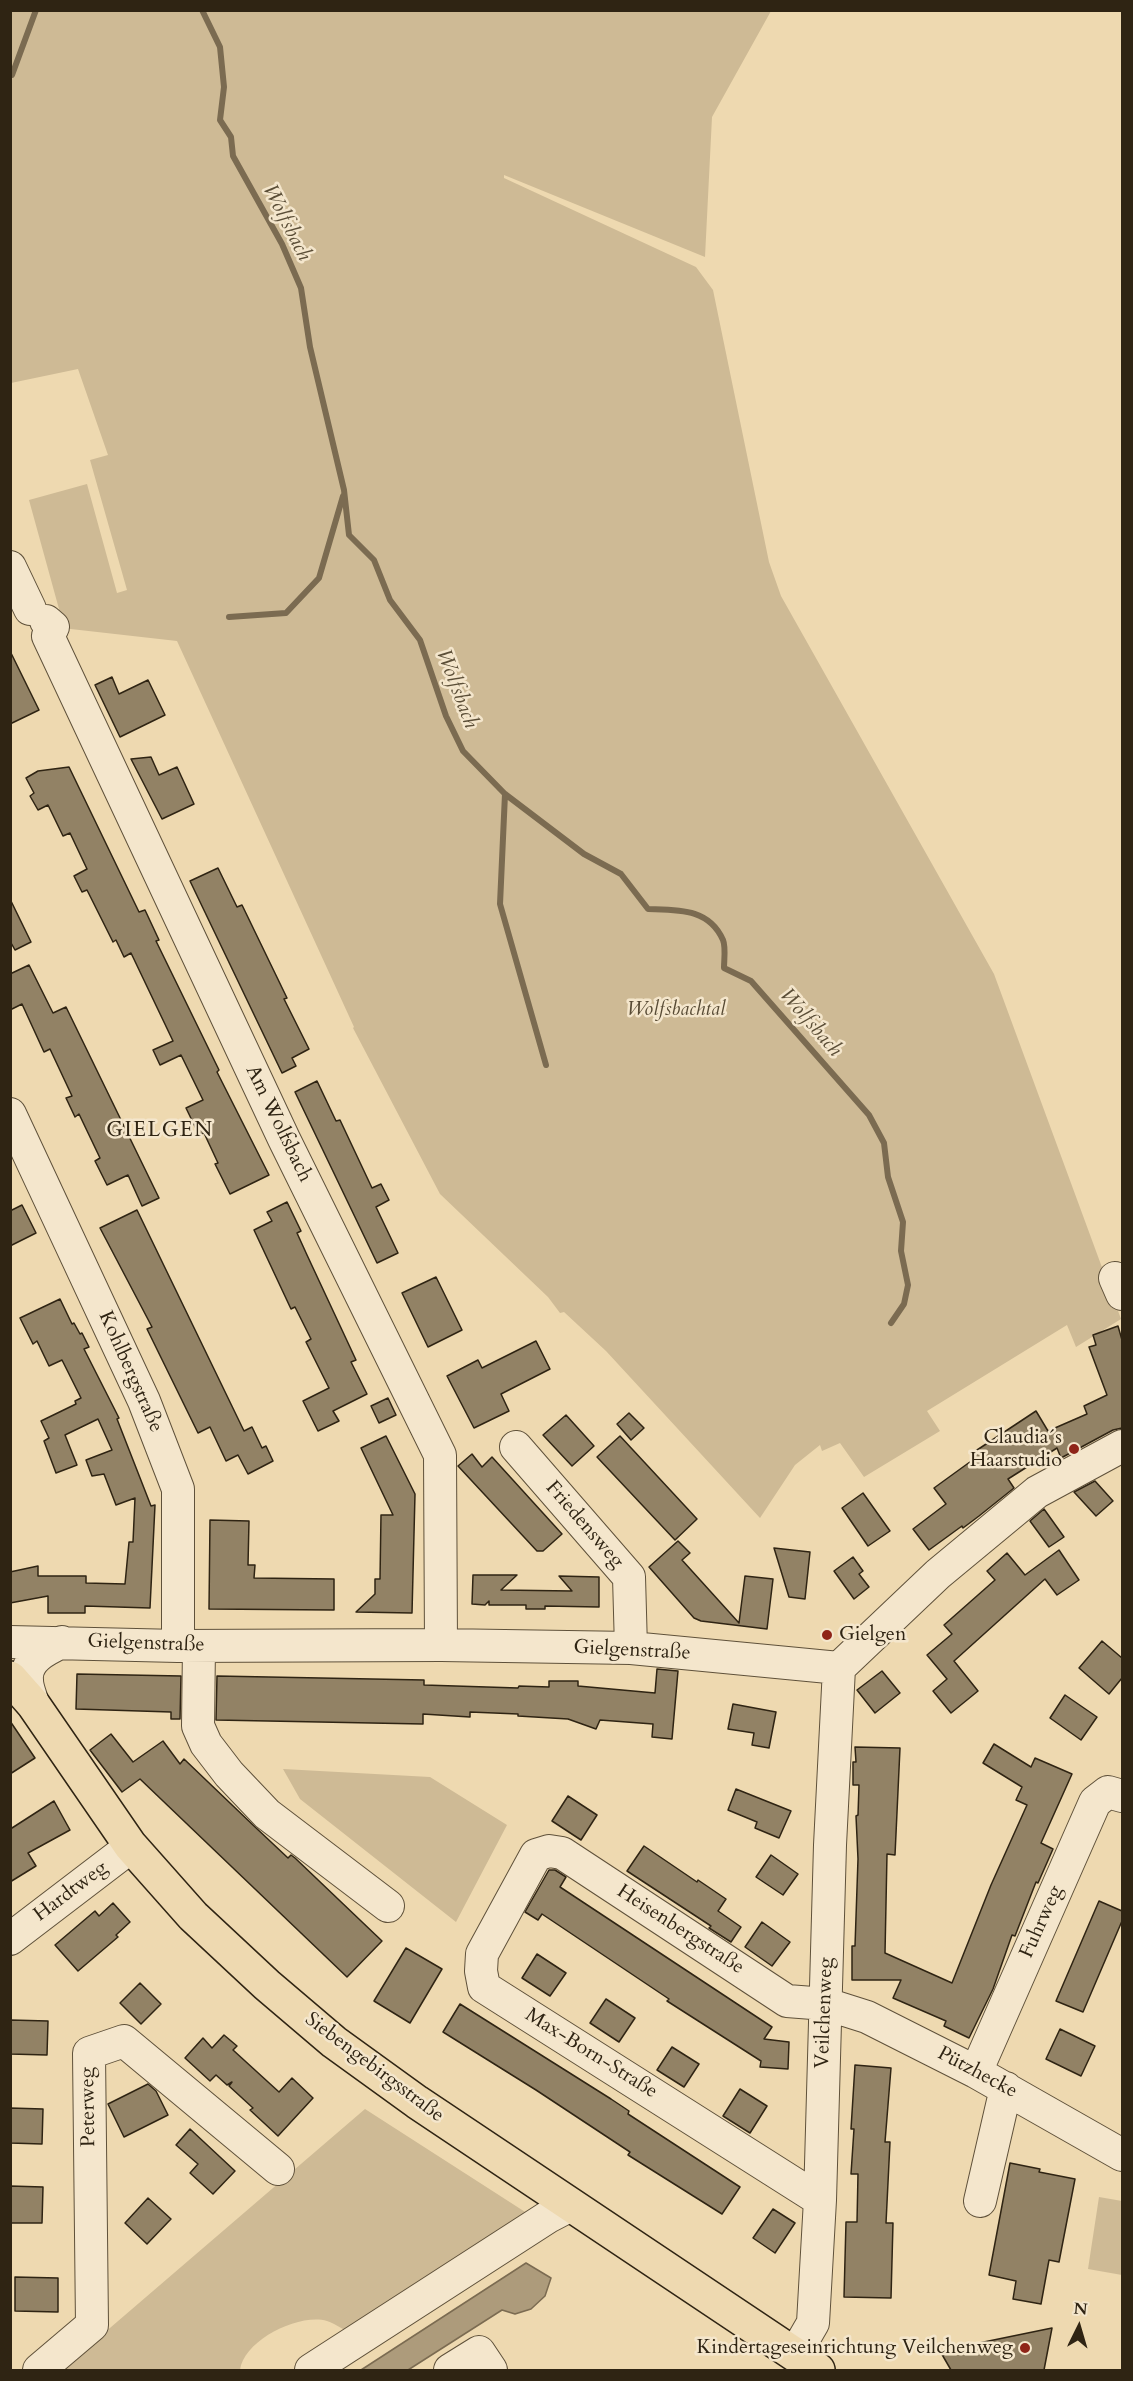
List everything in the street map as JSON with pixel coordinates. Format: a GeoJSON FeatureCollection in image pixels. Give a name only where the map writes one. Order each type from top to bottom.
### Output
{"type":"FeatureCollection","features":[{"type":"Feature","properties":{"kind":"main road","name":"Siebengebirgsstraße"},"geometry":{"type":"LineString","coordinates":[[10,1678],[33,1704],[130,1845],[193,1916],[267,1985],[334,2042],[417,2102],[806,2362]]}},
{"type":"Feature","properties":{"kind":"street","name":"Am Wolfsbach"},"geometry":{"type":"LineString","coordinates":[[10,567],[38,615],[53,627],[48,636],[122,797],[284,1139],[440,1455],[441,1645]]}},
{"type":"Feature","properties":{"kind":"street","name":"Kohlbergstraße"},"geometry":{"type":"LineString","coordinates":[[10,1114],[23,1172],[144,1401],[178,1489],[189,1646],[198,1726],[206,1744],[267,1814],[388,1906]]}},
{"type":"Feature","properties":{"kind":"street"},"geometry":{"type":"LineString","coordinates":[[839,1668],[938,1574],[1037,1492],[1122,1446]]}},
{"type":"Feature","properties":{"kind":"street","name":"Friedensweg"},"geometry":{"type":"LineString","coordinates":[[516,1447],[629,1577],[631,1648]]}},
{"type":"Feature","properties":{"kind":"street"},"geometry":{"type":"LineString","coordinates":[[777,1663],[877,1632]]}},
{"type":"Feature","properties":{"kind":"street","name":"Gielgenstraße"},"geometry":{"type":"LineString","coordinates":[[10,1642],[189,1646],[441,1645],[631,1648],[839,1668]]}},
{"type":"Feature","properties":{"kind":"street","name":"Gielgenstraße"},"geometry":{"type":"LineString","coordinates":[[33,1704],[26,1677],[31,1664],[42,1651],[62,1642]]}},
{"type":"Feature","properties":{"kind":"street","name":"Veilchenweg"},"geometry":{"type":"LineString","coordinates":[[806,2362],[813,2323],[820,2200],[830,1845],[839,1668]]}},
{"type":"Feature","properties":{"kind":"street","name":"Fuhrweg"},"geometry":{"type":"LineString","coordinates":[[976,2072],[1095,1802],[1108,1792],[1122,1796]]}},
{"type":"Feature","properties":{"kind":"street","name":"Hardtweg"},"geometry":{"type":"LineString","coordinates":[[10,1939],[130,1845]]}},
{"type":"Feature","properties":{"kind":"street","name":"Heisenbergstraße"},"geometry":{"type":"LineString","coordinates":[[536,1855],[549,1851],[562,1853],[787,2001],[826,2004]]}},
{"type":"Feature","properties":{"kind":"street","name":"Max-Born-Straße"},"geometry":{"type":"LineString","coordinates":[[536,1855],[482,1954],[481,1971],[484,1987],[820,2200]]}},
{"type":"Feature","properties":{"kind":"street","name":"Pützhecke"},"geometry":{"type":"LineString","coordinates":[[826,2004],[867,2017],[976,2072],[1122,2155]]}},
{"type":"Feature","properties":{"kind":"street","name":"Peterweg"},"geometry":{"type":"LineString","coordinates":[[39,2370],[92,2325],[88,2053],[124,2041],[278,2169]]}},
{"type":"Feature","properties":{"kind":"street"},"geometry":{"type":"LineString","coordinates":[[980,2201],[1006,2088]]}},
{"type":"Feature","properties":{"kind":"street"},"geometry":{"type":"LineString","coordinates":[[311,2370],[548,2217],[571,2205]]}},
{"type":"Feature","properties":{"kind":"street"},"geometry":{"type":"LineString","coordinates":[[450,2370],[479,2352],[491,2370]]}},
{"type":"Feature","properties":{"kind":"green space","name":"Wolfsbachtal"},"geometry":{"type":"Polygon","coordinates":[[[11,11],[771,11],[712,117],[705,257],[504,175],[504,178],[696,267],[713,290],[769,562],[781,596],[994,974],[1121,1319],[1076,1347],[1067,1325],[927,1411],[940,1431],[864,1477],[840,1443],[822,1451],[820,1445],[795,1465],[760,1518],[606,1351],[564,1312],[560,1313],[548,1297],[440,1194],[353,1028],[177,641],[53,627],[59,609],[29,500],[87,484],[117,593],[127,590],[90,460],[108,455],[78,369],[11,383],[11,11]]]}},
{"type":"Feature","properties":{"kind":"green space"},"geometry":{"type":"Polygon","coordinates":[[[283,1769],[430,1777],[507,1825],[456,1922],[300,1799],[283,1769]]]}},
{"type":"Feature","properties":{"kind":"green space"},"geometry":{"type":"Polygon","coordinates":[[[365,2109],[533,2217],[352,2334],[327,2321],[302,2321],[288,2325],[274,2331],[251,2349],[240,2370],[61,2370],[365,2109]]]}},
{"type":"Feature","properties":{"kind":"green space"},"geometry":{"type":"Polygon","coordinates":[[[1099,2197],[1122,2201],[1122,2275],[1088,2269],[1099,2197]]]}},
{"type":"Feature","properties":{"kind":"shaded area"},"geometry":{"type":"Polygon","coordinates":[[[526,2263],[551,2278],[545,2296],[531,2309],[515,2314],[502,2310],[408,2370],[361,2370],[526,2263]]]}},
{"type":"Feature","properties":{"kind":"building"},"geometry":{"type":"Polygon","coordinates":[[[10,651],[39,710],[10,724],[10,651]]]}},
{"type":"Feature","properties":{"kind":"building"},"geometry":{"type":"Polygon","coordinates":[[[112,677],[119,694],[148,680],[165,715],[120,737],[95,685],[112,677]]]}},
{"type":"Feature","properties":{"kind":"building"},"geometry":{"type":"Polygon","coordinates":[[[151,757],[159,775],[177,767],[194,804],[162,819],[131,759],[151,757]]]}},
{"type":"Feature","properties":{"kind":"building"},"geometry":{"type":"Polygon","coordinates":[[[69,767],[139,912],[145,910],[159,940],[156,941],[219,1070],[217,1072],[269,1175],[230,1194],[215,1164],[218,1163],[204,1133],[199,1135],[186,1108],[203,1100],[181,1055],[160,1065],[153,1050],[173,1041],[131,953],[124,957],[116,940],[113,942],[87,890],[82,892],[74,876],[87,869],[70,833],[63,836],[48,805],[38,810],[30,796],[34,793],[26,778],[38,771],[69,767]]]}},
{"type":"Feature","properties":{"kind":"building"},"geometry":{"type":"Polygon","coordinates":[[[218,868],[237,907],[242,905],[309,1049],[292,1058],[296,1066],[282,1073],[190,881],[218,868]]]}},
{"type":"Feature","properties":{"kind":"building"},"geometry":{"type":"Polygon","coordinates":[[[10,899],[31,942],[15,950],[10,941],[10,899]]]}},
{"type":"Feature","properties":{"kind":"building"},"geometry":{"type":"Polygon","coordinates":[[[29,965],[53,1013],[66,1007],[159,1198],[142,1206],[128,1175],[107,1185],[95,1161],[100,1158],[79,1114],[75,1117],[66,1098],[72,1096],[50,1049],[44,1052],[22,1004],[10,1010],[10,974],[29,965]]]}},
{"type":"Feature","properties":{"kind":"building"},"geometry":{"type":"Polygon","coordinates":[[[317,1081],[336,1121],[340,1120],[372,1188],[381,1184],[389,1200],[376,1207],[398,1253],[377,1263],[295,1092],[317,1081]]]}},
{"type":"Feature","properties":{"kind":"building"},"geometry":{"type":"Polygon","coordinates":[[[287,1202],[301,1231],[297,1233],[356,1360],[351,1362],[367,1394],[333,1411],[339,1421],[318,1431],[303,1401],[329,1388],[306,1342],[311,1339],[295,1307],[291,1309],[254,1230],[272,1221],[267,1212],[287,1202]]]}},
{"type":"Feature","properties":{"kind":"building"},"geometry":{"type":"Polygon","coordinates":[[[22,1205],[36,1233],[10,1246],[10,1211],[22,1205]]]}},
{"type":"Feature","properties":{"kind":"building"},"geometry":{"type":"Polygon","coordinates":[[[137,1210],[244,1431],[252,1427],[262,1448],[266,1446],[273,1461],[248,1474],[238,1455],[226,1461],[210,1427],[198,1433],[147,1329],[152,1327],[100,1228],[137,1210]]]}},
{"type":"Feature","properties":{"kind":"building"},"geometry":{"type":"Polygon","coordinates":[[[436,1277],[462,1330],[428,1347],[402,1293],[436,1277]]]}},
{"type":"Feature","properties":{"kind":"building"},"geometry":{"type":"Polygon","coordinates":[[[60,1299],[72,1324],[74,1323],[80,1334],[82,1333],[89,1347],[84,1349],[119,1418],[117,1419],[151,1506],[155,1505],[150,1608],[85,1606],[85,1613],[48,1613],[48,1596],[10,1603],[10,1572],[38,1566],[38,1576],[86,1576],[86,1583],[125,1584],[129,1542],[133,1542],[135,1498],[116,1505],[104,1474],[92,1476],[86,1460],[112,1450],[98,1419],[65,1435],[77,1465],[56,1473],[44,1441],[49,1438],[41,1421],[76,1404],[75,1401],[81,1398],[62,1360],[49,1366],[37,1341],[33,1344],[20,1318],[60,1299]]]}},
{"type":"Feature","properties":{"kind":"building"},"geometry":{"type":"Polygon","coordinates":[[[1118,1326],[1122,1340],[1122,1428],[1113,1430],[1061,1458],[1057,1448],[1008,1479],[1014,1488],[963,1528],[962,1526],[929,1550],[913,1529],[946,1504],[934,1488],[974,1459],[971,1454],[1036,1411],[1048,1431],[1087,1414],[1084,1406],[1107,1395],[1089,1347],[1096,1345],[1093,1335],[1118,1326]]]}},
{"type":"Feature","properties":{"kind":"building"},"geometry":{"type":"Polygon","coordinates":[[[536,1341],[550,1369],[501,1394],[509,1411],[474,1428],[447,1376],[478,1360],[482,1368],[536,1341]]]}},
{"type":"Feature","properties":{"kind":"building"},"geometry":{"type":"Polygon","coordinates":[[[388,1398],[396,1415],[379,1423],[371,1406],[388,1398]]]}},
{"type":"Feature","properties":{"kind":"building"},"geometry":{"type":"Polygon","coordinates":[[[629,1413],[644,1428],[631,1440],[617,1424],[629,1413]]]}},
{"type":"Feature","properties":{"kind":"building"},"geometry":{"type":"Polygon","coordinates":[[[566,1415],[594,1446],[572,1466],[543,1435],[566,1415]]]}},
{"type":"Feature","properties":{"kind":"building"},"geometry":{"type":"Polygon","coordinates":[[[386,1436],[415,1494],[412,1613],[356,1612],[375,1594],[375,1579],[380,1579],[381,1515],[393,1515],[361,1448],[386,1436]]]}},
{"type":"Feature","properties":{"kind":"building"},"geometry":{"type":"Polygon","coordinates":[[[620,1436],[697,1519],[675,1540],[597,1457],[620,1436]]]}},
{"type":"Feature","properties":{"kind":"building"},"geometry":{"type":"Polygon","coordinates":[[[472,1454],[482,1467],[492,1457],[562,1534],[543,1551],[537,1551],[458,1466],[472,1454]]]}},
{"type":"Feature","properties":{"kind":"building"},"geometry":{"type":"Polygon","coordinates":[[[1095,1481],[1113,1501],[1096,1516],[1074,1492],[1095,1481]]]}},
{"type":"Feature","properties":{"kind":"building"},"geometry":{"type":"Polygon","coordinates":[[[863,1493],[890,1531],[868,1546],[842,1508],[863,1493]]]}},
{"type":"Feature","properties":{"kind":"building"},"geometry":{"type":"Polygon","coordinates":[[[1044,1509],[1064,1537],[1049,1547],[1030,1521],[1044,1509]]]}},
{"type":"Feature","properties":{"kind":"building"},"geometry":{"type":"Polygon","coordinates":[[[210,1520],[249,1521],[248,1565],[255,1565],[254,1578],[334,1579],[334,1610],[209,1609],[210,1520]]]}},
{"type":"Feature","properties":{"kind":"building"},"geometry":{"type":"Polygon","coordinates":[[[678,1541],[690,1553],[682,1560],[739,1623],[745,1576],[773,1579],[767,1629],[701,1621],[694,1618],[649,1567],[678,1541]]]}},
{"type":"Feature","properties":{"kind":"building"},"geometry":{"type":"Polygon","coordinates":[[[774,1548],[810,1552],[805,1599],[789,1597],[774,1548]]]}},
{"type":"Feature","properties":{"kind":"building"},"geometry":{"type":"Polygon","coordinates":[[[1059,1550],[1079,1580],[1057,1595],[1045,1579],[954,1661],[978,1691],[951,1713],[933,1691],[947,1679],[927,1655],[952,1634],[944,1625],[995,1580],[987,1571],[1007,1553],[1025,1575],[1059,1550]]]}},
{"type":"Feature","properties":{"kind":"building"},"geometry":{"type":"Polygon","coordinates":[[[853,1557],[863,1571],[859,1574],[869,1587],[854,1599],[834,1571],[853,1557]]]}},
{"type":"Feature","properties":{"kind":"building"},"geometry":{"type":"Polygon","coordinates":[[[473,1575],[517,1575],[501,1590],[572,1591],[559,1576],[599,1577],[599,1607],[545,1606],[545,1609],[526,1609],[526,1605],[489,1605],[489,1601],[485,1605],[472,1604],[473,1575]]]}},
{"type":"Feature","properties":{"kind":"building"},"geometry":{"type":"Polygon","coordinates":[[[1102,1641],[1122,1658],[1122,1678],[1109,1694],[1079,1668],[1102,1641]]]}},
{"type":"Feature","properties":{"kind":"building"},"geometry":{"type":"Polygon","coordinates":[[[657,1669],[678,1671],[672,1739],[652,1737],[653,1724],[600,1720],[596,1729],[568,1719],[470,1712],[470,1717],[423,1714],[423,1724],[216,1720],[217,1676],[424,1680],[424,1685],[518,1688],[519,1686],[549,1687],[549,1681],[578,1681],[578,1686],[655,1693],[657,1669]]]}},
{"type":"Feature","properties":{"kind":"building"},"geometry":{"type":"Polygon","coordinates":[[[882,1671],[900,1693],[875,1713],[857,1690],[882,1671]]]}},
{"type":"Feature","properties":{"kind":"building"},"geometry":{"type":"Polygon","coordinates":[[[77,1674],[181,1676],[180,1719],[171,1719],[171,1712],[76,1709],[77,1674]]]}},
{"type":"Feature","properties":{"kind":"building"},"geometry":{"type":"Polygon","coordinates":[[[1065,1695],[1097,1717],[1081,1740],[1050,1718],[1065,1695]]]}},
{"type":"Feature","properties":{"kind":"building"},"geometry":{"type":"Polygon","coordinates":[[[733,1704],[776,1712],[769,1748],[752,1745],[754,1733],[728,1729],[733,1704]]]}},
{"type":"Feature","properties":{"kind":"building"},"geometry":{"type":"Polygon","coordinates":[[[10,1721],[35,1758],[10,1774],[10,1721]]]}},
{"type":"Feature","properties":{"kind":"building"},"geometry":{"type":"Polygon","coordinates":[[[111,1734],[133,1762],[163,1741],[180,1764],[184,1759],[288,1858],[291,1855],[295,1858],[382,1941],[347,1977],[140,1779],[122,1792],[90,1750],[111,1734]]]}},
{"type":"Feature","properties":{"kind":"building"},"geometry":{"type":"Polygon","coordinates":[[[994,1744],[1031,1767],[1035,1758],[1072,1774],[1041,1843],[1053,1849],[1038,1883],[1036,1882],[1015,1936],[1012,1935],[993,1989],[969,2038],[944,2026],[946,2021],[893,1998],[901,1980],[852,1980],[858,1859],[856,1816],[858,1815],[859,1785],[853,1785],[853,1762],[856,1762],[855,1747],[900,1748],[895,1855],[887,1854],[885,1953],[952,1983],[991,1885],[1027,1805],[1016,1800],[1022,1787],[983,1763],[994,1744]]]}},
{"type":"Feature","properties":{"kind":"building"},"geometry":{"type":"Polygon","coordinates":[[[736,1789],[791,1811],[779,1838],[755,1828],[757,1822],[728,1810],[736,1789]]]}},
{"type":"Feature","properties":{"kind":"building"},"geometry":{"type":"Polygon","coordinates":[[[568,1796],[597,1815],[581,1840],[552,1821],[568,1796]]]}},
{"type":"Feature","properties":{"kind":"building"},"geometry":{"type":"Polygon","coordinates":[[[54,1801],[70,1830],[28,1853],[36,1866],[10,1882],[10,1826],[12,1828],[54,1801]]]}},
{"type":"Feature","properties":{"kind":"building"},"geometry":{"type":"Polygon","coordinates":[[[644,1846],[726,1899],[718,1911],[741,1927],[731,1942],[709,1928],[711,1926],[627,1871],[644,1846]]]}},
{"type":"Feature","properties":{"kind":"building"},"geometry":{"type":"Polygon","coordinates":[[[771,1855],[798,1874],[783,1895],[756,1877],[771,1855]]]}},
{"type":"Feature","properties":{"kind":"building"},"geometry":{"type":"Polygon","coordinates":[[[549,1870],[555,1870],[566,1877],[560,1887],[772,2027],[764,2039],[789,2042],[788,2069],[760,2067],[761,2061],[667,2001],[669,1999],[542,1914],[538,1920],[525,1912],[549,1870]]]}},
{"type":"Feature","properties":{"kind":"building"},"geometry":{"type":"Polygon","coordinates":[[[1099,1901],[1122,1911],[1122,1921],[1083,2012],[1056,2001],[1099,1901]]]}},
{"type":"Feature","properties":{"kind":"building"},"geometry":{"type":"Polygon","coordinates":[[[113,1903],[130,1922],[116,1935],[118,1937],[78,1971],[55,1945],[95,1911],[99,1916],[113,1903]]]}},
{"type":"Feature","properties":{"kind":"building"},"geometry":{"type":"Polygon","coordinates":[[[762,1922],[790,1942],[772,1966],[745,1947],[762,1922]]]}},
{"type":"Feature","properties":{"kind":"building"},"geometry":{"type":"Polygon","coordinates":[[[406,1948],[442,1969],[410,2023],[374,2001],[406,1948]]]}},
{"type":"Feature","properties":{"kind":"building"},"geometry":{"type":"Polygon","coordinates":[[[537,1954],[566,1973],[550,1996],[522,1978],[537,1954]]]}},
{"type":"Feature","properties":{"kind":"building"},"geometry":{"type":"Polygon","coordinates":[[[140,1983],[161,2004],[141,2024],[120,2003],[140,1983]]]}},
{"type":"Feature","properties":{"kind":"building"},"geometry":{"type":"Polygon","coordinates":[[[606,1999],[635,2018],[619,2042],[590,2023],[606,1999]]]}},
{"type":"Feature","properties":{"kind":"building"},"geometry":{"type":"Polygon","coordinates":[[[460,2004],[611,2099],[629,2111],[628,2114],[740,2187],[722,2214],[628,2155],[630,2152],[536,2090],[443,2032],[460,2004]]]}},
{"type":"Feature","properties":{"kind":"building"},"geometry":{"type":"Polygon","coordinates":[[[10,2020],[48,2021],[47,2055],[10,2054],[10,2020]]]}},
{"type":"Feature","properties":{"kind":"building"},"geometry":{"type":"Polygon","coordinates":[[[1060,2029],[1095,2046],[1081,2076],[1046,2059],[1060,2029]]]}},
{"type":"Feature","properties":{"kind":"building"},"geometry":{"type":"Polygon","coordinates":[[[224,2035],[237,2046],[233,2050],[279,2092],[292,2078],[313,2098],[278,2136],[229,2086],[232,2082],[227,2085],[216,2075],[210,2081],[185,2058],[203,2038],[212,2048],[224,2035]]]}},
{"type":"Feature","properties":{"kind":"building"},"geometry":{"type":"Polygon","coordinates":[[[672,2047],[699,2064],[684,2087],[657,2070],[672,2047]]]}},
{"type":"Feature","properties":{"kind":"building"},"geometry":{"type":"Polygon","coordinates":[[[855,2065],[891,2068],[885,2142],[890,2142],[886,2223],[893,2223],[891,2298],[844,2297],[846,2222],[857,2222],[858,2174],[851,2174],[855,2065]]]}},
{"type":"Feature","properties":{"kind":"building"},"geometry":{"type":"Polygon","coordinates":[[[148,2084],[156,2091],[168,2115],[124,2137],[108,2104],[148,2084]]]}},
{"type":"Feature","properties":{"kind":"building"},"geometry":{"type":"Polygon","coordinates":[[[740,2089],[767,2106],[750,2133],[723,2116],[740,2089]]]}},
{"type":"Feature","properties":{"kind":"building"},"geometry":{"type":"Polygon","coordinates":[[[10,2108],[43,2109],[42,2144],[10,2143],[10,2108]]]}},
{"type":"Feature","properties":{"kind":"building"},"geometry":{"type":"Polygon","coordinates":[[[190,2129],[235,2171],[213,2194],[190,2173],[198,2164],[176,2145],[190,2129]]]}},
{"type":"Feature","properties":{"kind":"building"},"geometry":{"type":"Polygon","coordinates":[[[1010,2163],[1040,2169],[1039,2172],[1075,2179],[1059,2262],[1049,2260],[1041,2304],[1013,2299],[1016,2281],[989,2275],[1010,2163]]]}},
{"type":"Feature","properties":{"kind":"building"},"geometry":{"type":"Polygon","coordinates":[[[10,2186],[43,2187],[42,2223],[10,2223],[10,2186]]]}},
{"type":"Feature","properties":{"kind":"building"},"geometry":{"type":"Polygon","coordinates":[[[148,2198],[171,2219],[147,2244],[125,2223],[148,2198]]]}},
{"type":"Feature","properties":{"kind":"building"},"geometry":{"type":"Polygon","coordinates":[[[773,2209],[795,2223],[775,2253],[753,2238],[773,2209]]]}},
{"type":"Feature","properties":{"kind":"building"},"geometry":{"type":"Polygon","coordinates":[[[15,2277],[58,2278],[58,2312],[15,2311],[15,2277]]]}},
{"type":"Feature","properties":{"kind":"building","name":"Kindertageseinrichtung Veilchenweg"},"geometry":{"type":"Polygon","coordinates":[[[1052,2328],[1044,2370],[951,2370],[940,2351],[1052,2328]]]}},
{"type":"Feature","properties":{"kind":"waterway"},"geometry":{"type":"LineString","coordinates":[[12,75],[36,10]]}},
{"type":"Feature","properties":{"kind":"waterway","name":"Wolfsbach"},"geometry":{"type":"LineString","coordinates":[[202,10],[220,47],[224,87],[220,120],[231,137],[233,156],[282,244],[301,288],[310,347],[344,490],[349,535],[374,560],[390,600],[420,640],[446,716],[463,751],[505,794],[584,854],[621,874],[648,909],[692,913],[710,922],[724,943],[724,968],[751,981],[869,1115],[884,1143],[888,1177],[903,1222],[901,1251],[908,1285],[904,1304],[891,1323]]}},
{"type":"Feature","properties":{"kind":"waterway"},"geometry":{"type":"LineString","coordinates":[[229,617],[286,613],[319,578],[343,496]]}},
{"type":"Feature","properties":{"kind":"waterway"},"geometry":{"type":"LineString","coordinates":[[505,794],[500,904],[546,1065]]}},
{"type":"Feature","properties":{"kind":"place","name":"Claudia´s Haarstudio"},"geometry":{"type":"Point","coordinates":[1074,1449]}},
{"type":"Feature","properties":{"kind":"place","name":"Gielgen"},"geometry":{"type":"Point","coordinates":[827,1635]}},
{"type":"Feature","properties":{"kind":"place","name":"Kindertageseinrichtung Veilchenweg"},"geometry":{"type":"Point","coordinates":[1025,2348]}},
{"type":"Feature","properties":{"kind":"district","name":"GIELGEN"},"geometry":{"type":"Point","coordinates":[160,1131]}}]}
